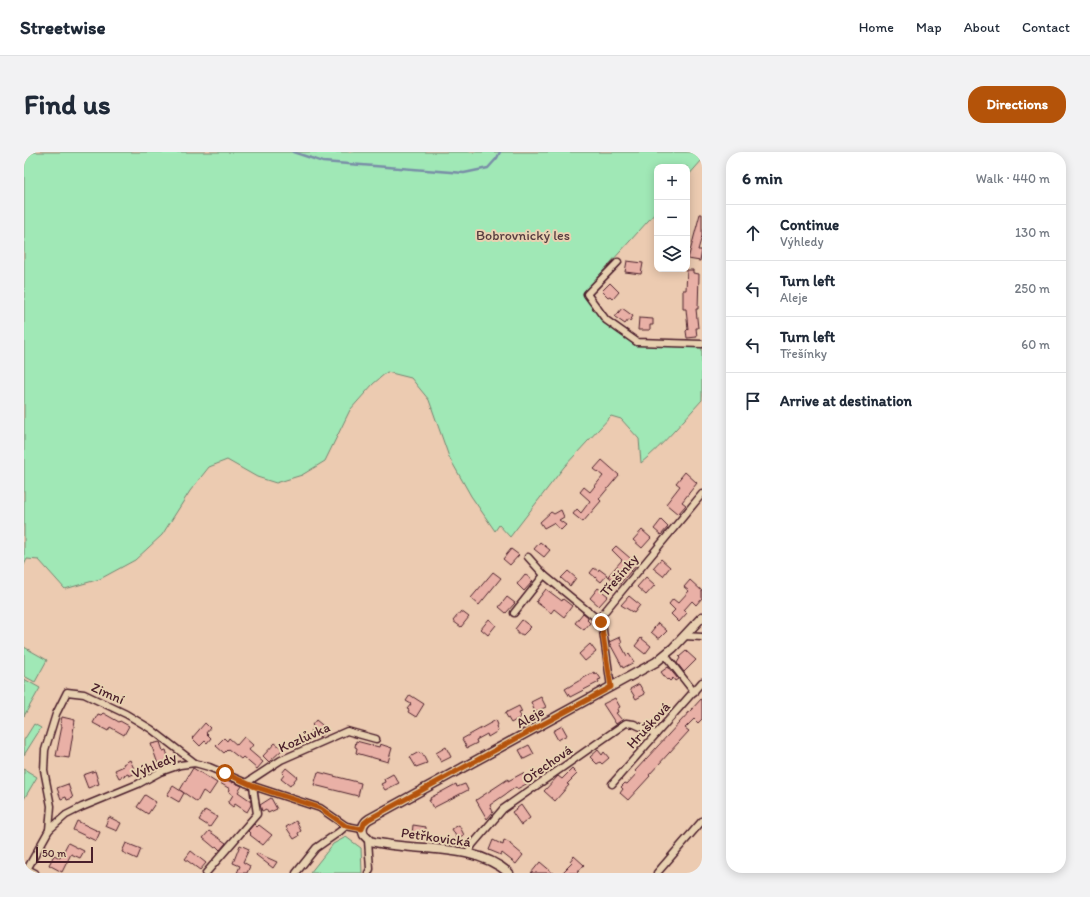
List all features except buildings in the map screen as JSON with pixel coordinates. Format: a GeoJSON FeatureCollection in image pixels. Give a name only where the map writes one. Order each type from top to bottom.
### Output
{"type":"FeatureCollection","features":[{"type":"Feature","properties":{"kind":"street"},"geometry":{"type":"LineString","coordinates":[[618,262],[587,294],[606,320],[637,342],[702,344]]}},
{"type":"Feature","properties":{"kind":"street","name":"Třešínky"},"geometry":{"type":"LineString","coordinates":[[601,622],[601,616],[702,494]]}},
{"type":"Feature","properties":{"kind":"street"},"geometry":{"type":"LineString","coordinates":[[528,557],[544,575],[601,622],[611,687]]}},
{"type":"Feature","properties":{"kind":"street"},"geometry":{"type":"LineString","coordinates":[[514,613],[544,575]]}},
{"type":"Feature","properties":{"kind":"street","name":"Aleje"},"geometry":{"type":"LineString","coordinates":[[362,829],[364,823],[369,819],[656,662],[665,655],[702,617]]}},
{"type":"Feature","properties":{"kind":"street"},"geometry":{"type":"LineString","coordinates":[[684,636],[702,637]]}},
{"type":"Feature","properties":{"kind":"street"},"geometry":{"type":"LineString","coordinates":[[665,655],[694,692]]}},
{"type":"Feature","properties":{"kind":"street","name":"Hrušková"},"geometry":{"type":"LineString","coordinates":[[612,784],[702,682]]}},
{"type":"Feature","properties":{"kind":"street","name":"Zimní"},"geometry":{"type":"LineString","coordinates":[[49,830],[51,806],[44,770],[45,750],[56,714],[67,692],[84,694],[126,714],[151,729],[195,763]]}},
{"type":"Feature","properties":{"kind":"street","name":"Ořechová"},"geometry":{"type":"LineString","coordinates":[[467,854],[471,846],[503,809],[626,723],[634,724],[656,734]]}},
{"type":"Feature","properties":{"kind":"street","name":"Kozlůvka"},"geometry":{"type":"LineString","coordinates":[[246,783],[281,760],[347,730],[376,739]]}},
{"type":"Feature","properties":{"kind":"street","name":"Výhledy"},"geometry":{"type":"LineString","coordinates":[[26,871],[49,830],[66,815],[138,784],[160,772],[180,765],[195,763],[209,767],[253,786],[320,808],[346,826],[362,829]]}},
{"type":"Feature","properties":{"kind":"street"},"geometry":{"type":"LineString","coordinates":[[206,873],[257,814],[253,786]]}},
{"type":"Feature","properties":{"kind":"street"},"geometry":{"type":"LineString","coordinates":[[657,873],[702,822]]}},
{"type":"Feature","properties":{"kind":"street"},"geometry":{"type":"LineString","coordinates":[[296,873],[316,848],[346,826]]}},
{"type":"Feature","properties":{"kind":"street"},"geometry":{"type":"LineString","coordinates":[[362,829],[368,840],[370,869],[368,873]]}},
{"type":"Feature","properties":{"kind":"street","name":"Petřkovická"},"geometry":{"type":"LineString","coordinates":[[368,840],[467,854],[494,863],[509,873]]}},
{"type":"Feature","properties":{"kind":"street"},"geometry":{"type":"LineString","coordinates":[[26,871],[35,873]]}},
{"type":"Feature","properties":{"kind":"green space","name":"Bobrovnický les"},"geometry":{"type":"Polygon","coordinates":[[[24,152],[702,152],[702,160],[690,174],[690,164],[654,164],[654,214],[584,292],[604,322],[635,344],[702,347],[702,400],[665,441],[641,463],[639,439],[621,419],[611,416],[564,467],[510,537],[499,525],[495,531],[471,496],[449,457],[429,400],[411,378],[387,372],[373,384],[350,410],[325,461],[302,475],[276,483],[257,477],[227,460],[209,467],[190,491],[162,535],[135,560],[100,579],[65,589],[39,560],[27,559],[24,565],[24,152]]]}},
{"type":"Feature","properties":{"kind":"green space"},"geometry":{"type":"Polygon","coordinates":[[[24,647],[47,660],[35,682],[24,676],[24,647]]]}},
{"type":"Feature","properties":{"kind":"green space"},"geometry":{"type":"Polygon","coordinates":[[[24,679],[40,688],[24,716],[24,679]]]}},
{"type":"Feature","properties":{"kind":"green space"},"geometry":{"type":"Polygon","coordinates":[[[34,724],[41,728],[24,755],[24,740],[34,724]]]}},
{"type":"Feature","properties":{"kind":"green space"},"geometry":{"type":"Polygon","coordinates":[[[24,769],[37,777],[24,799],[24,769]]]}},
{"type":"Feature","properties":{"kind":"green space"},"geometry":{"type":"Polygon","coordinates":[[[346,837],[361,848],[362,873],[310,873],[333,844],[346,837]]]}},
{"type":"Feature","properties":{"kind":"waterway"},"geometry":{"type":"LineString","coordinates":[[293,152],[323,162],[464,173],[488,168],[500,152]]}},
{"type":"Feature","properties":{"kind":"route"},"geometry":{"type":"LineString","coordinates":[[225,773],[253,786],[320,808],[346,826],[362,829],[364,823],[369,819],[611,687],[601,622]]}}]}
